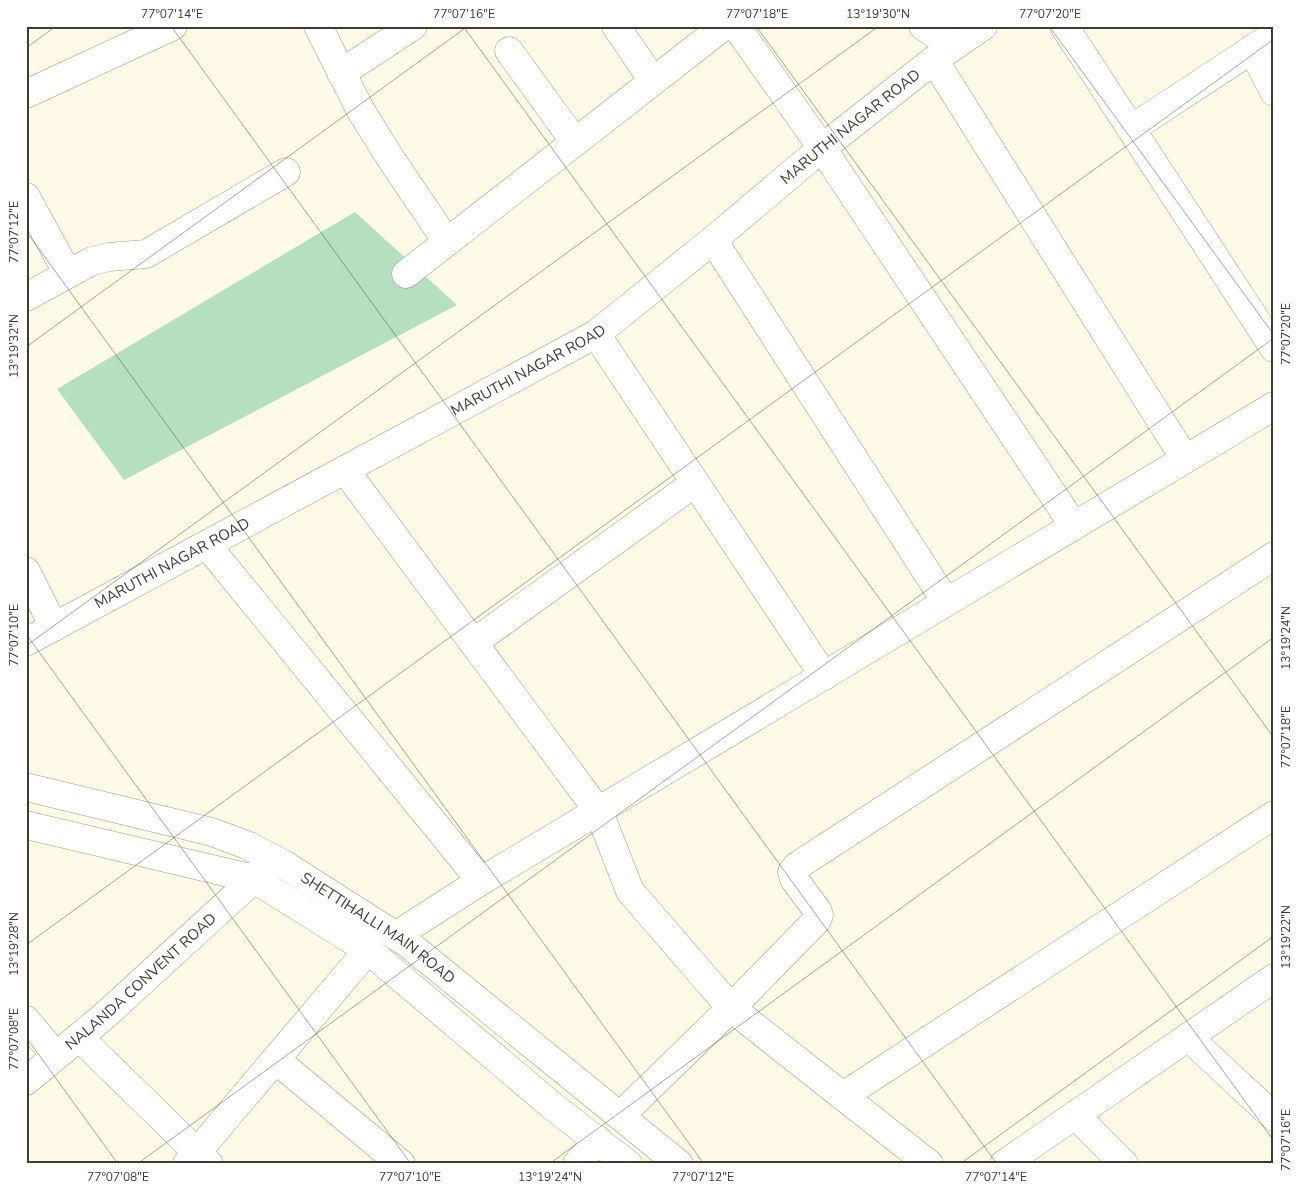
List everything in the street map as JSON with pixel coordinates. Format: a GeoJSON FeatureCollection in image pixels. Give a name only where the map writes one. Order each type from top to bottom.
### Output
{"type":"FeatureCollection","features":[{"type":"Feature","properties":{"kind":"street"},"geometry":{"type":"LineString","coordinates":[[26,94],[173,26]]}},
{"type":"Feature","properties":{"kind":"street"},"geometry":{"type":"LineString","coordinates":[[318,26],[370,126],[448,242]]}},
{"type":"Feature","properties":{"kind":"street"},"geometry":{"type":"LineString","coordinates":[[341,73],[413,26]]}},
{"type":"Feature","properties":{"kind":"street"},"geometry":{"type":"LineString","coordinates":[[616,26],[653,81]]}},
{"type":"Feature","properties":{"kind":"street"},"geometry":{"type":"LineString","coordinates":[[406,274],[724,26]]}},
{"type":"Feature","properties":{"kind":"street"},"geometry":{"type":"LineString","coordinates":[[736,26],[822,148],[1074,526]]}},
{"type":"Feature","properties":{"kind":"street"},"geometry":{"type":"LineString","coordinates":[[924,26],[944,53],[1185,459]]}},
{"type":"Feature","properties":{"kind":"street","name":"MARUTHI NAGAR ROAD"},"geometry":{"type":"LineString","coordinates":[[26,642],[596,334],[713,240],[822,148],[944,53],[983,26]]}},
{"type":"Feature","properties":{"kind":"street"},"geometry":{"type":"LineString","coordinates":[[1064,26],[1274,348]]}},
{"type":"Feature","properties":{"kind":"street"},"geometry":{"type":"LineString","coordinates":[[1132,130],[1263,42],[1274,92]]}},
{"type":"Feature","properties":{"kind":"street"},"geometry":{"type":"LineString","coordinates":[[509,51],[574,142]]}},
{"type":"Feature","properties":{"kind":"street"},"geometry":{"type":"LineString","coordinates":[[26,297],[92,261],[108,257],[146,254],[286,172]]}},
{"type":"Feature","properties":{"kind":"street"},"geometry":{"type":"LineString","coordinates":[[26,196],[68,274]]}},
{"type":"Feature","properties":{"kind":"street"},"geometry":{"type":"LineString","coordinates":[[713,240],[946,602]]}},
{"type":"Feature","properties":{"kind":"street"},"geometry":{"type":"LineString","coordinates":[[596,334],[824,676]]}},
{"type":"Feature","properties":{"kind":"street"},"geometry":{"type":"LineString","coordinates":[[395,936],[481,881],[1274,406]]}},
{"type":"Feature","properties":{"kind":"street"},"geometry":{"type":"LineString","coordinates":[[345,470],[599,812],[630,891],[731,1008],[929,1164]]}},
{"type":"Feature","properties":{"kind":"street"},"geometry":{"type":"LineString","coordinates":[[473,643],[695,483]]}},
{"type":"Feature","properties":{"kind":"street"},"geometry":{"type":"LineString","coordinates":[[207,545],[481,881]]}},
{"type":"Feature","properties":{"kind":"street"},"geometry":{"type":"LineString","coordinates":[[620,1116],[731,1008],[817,920],[819,915],[817,910],[794,879],[792,872],[797,866],[1274,556]]}},
{"type":"Feature","properties":{"kind":"street"},"geometry":{"type":"LineString","coordinates":[[26,571],[54,627]]}},
{"type":"Feature","properties":{"kind":"street","name":"SHETTIHALLI MAIN ROAD"},"geometry":{"type":"LineString","coordinates":[[26,787],[212,832],[249,846],[285,864],[407,943],[679,1164]]}},
{"type":"Feature","properties":{"kind":"street"},"geometry":{"type":"LineString","coordinates":[[843,1096],[1274,815]]}},
{"type":"Feature","properties":{"kind":"street","name":"SHETTIHALLI MAIN ROAD"},"geometry":{"type":"LineString","coordinates":[[26,825],[254,879],[368,950],[556,1109],[628,1164]]}},
{"type":"Feature","properties":{"kind":"street","name":"NALANDA CONVENT ROAD"},"geometry":{"type":"LineString","coordinates":[[26,1081],[79,1037],[254,879],[270,857]]}},
{"type":"Feature","properties":{"kind":"street"},"geometry":{"type":"LineString","coordinates":[[79,1037],[198,1160],[276,1060],[368,950]]}},
{"type":"Feature","properties":{"kind":"street"},"geometry":{"type":"LineString","coordinates":[[1004,1164],[1274,978]]}},
{"type":"Feature","properties":{"kind":"street"},"geometry":{"type":"LineString","coordinates":[[26,1020],[56,1056]]}},
{"type":"Feature","properties":{"kind":"street"},"geometry":{"type":"LineString","coordinates":[[1188,1037],[1274,1117]]}},
{"type":"Feature","properties":{"kind":"street"},"geometry":{"type":"LineString","coordinates":[[276,1060],[401,1164]]}},
{"type":"Feature","properties":{"kind":"street"},"geometry":{"type":"LineString","coordinates":[[1075,1115],[1124,1164]]}},
{"type":"Feature","properties":{"kind":"street"},"geometry":{"type":"LineString","coordinates":[[577,1164],[598,1140]]}},
{"type":"Feature","properties":{"kind":"green space"},"geometry":{"type":"Polygon","coordinates":[[[355,212],[457,305],[124,480],[57,389],[355,212]]]}}]}
